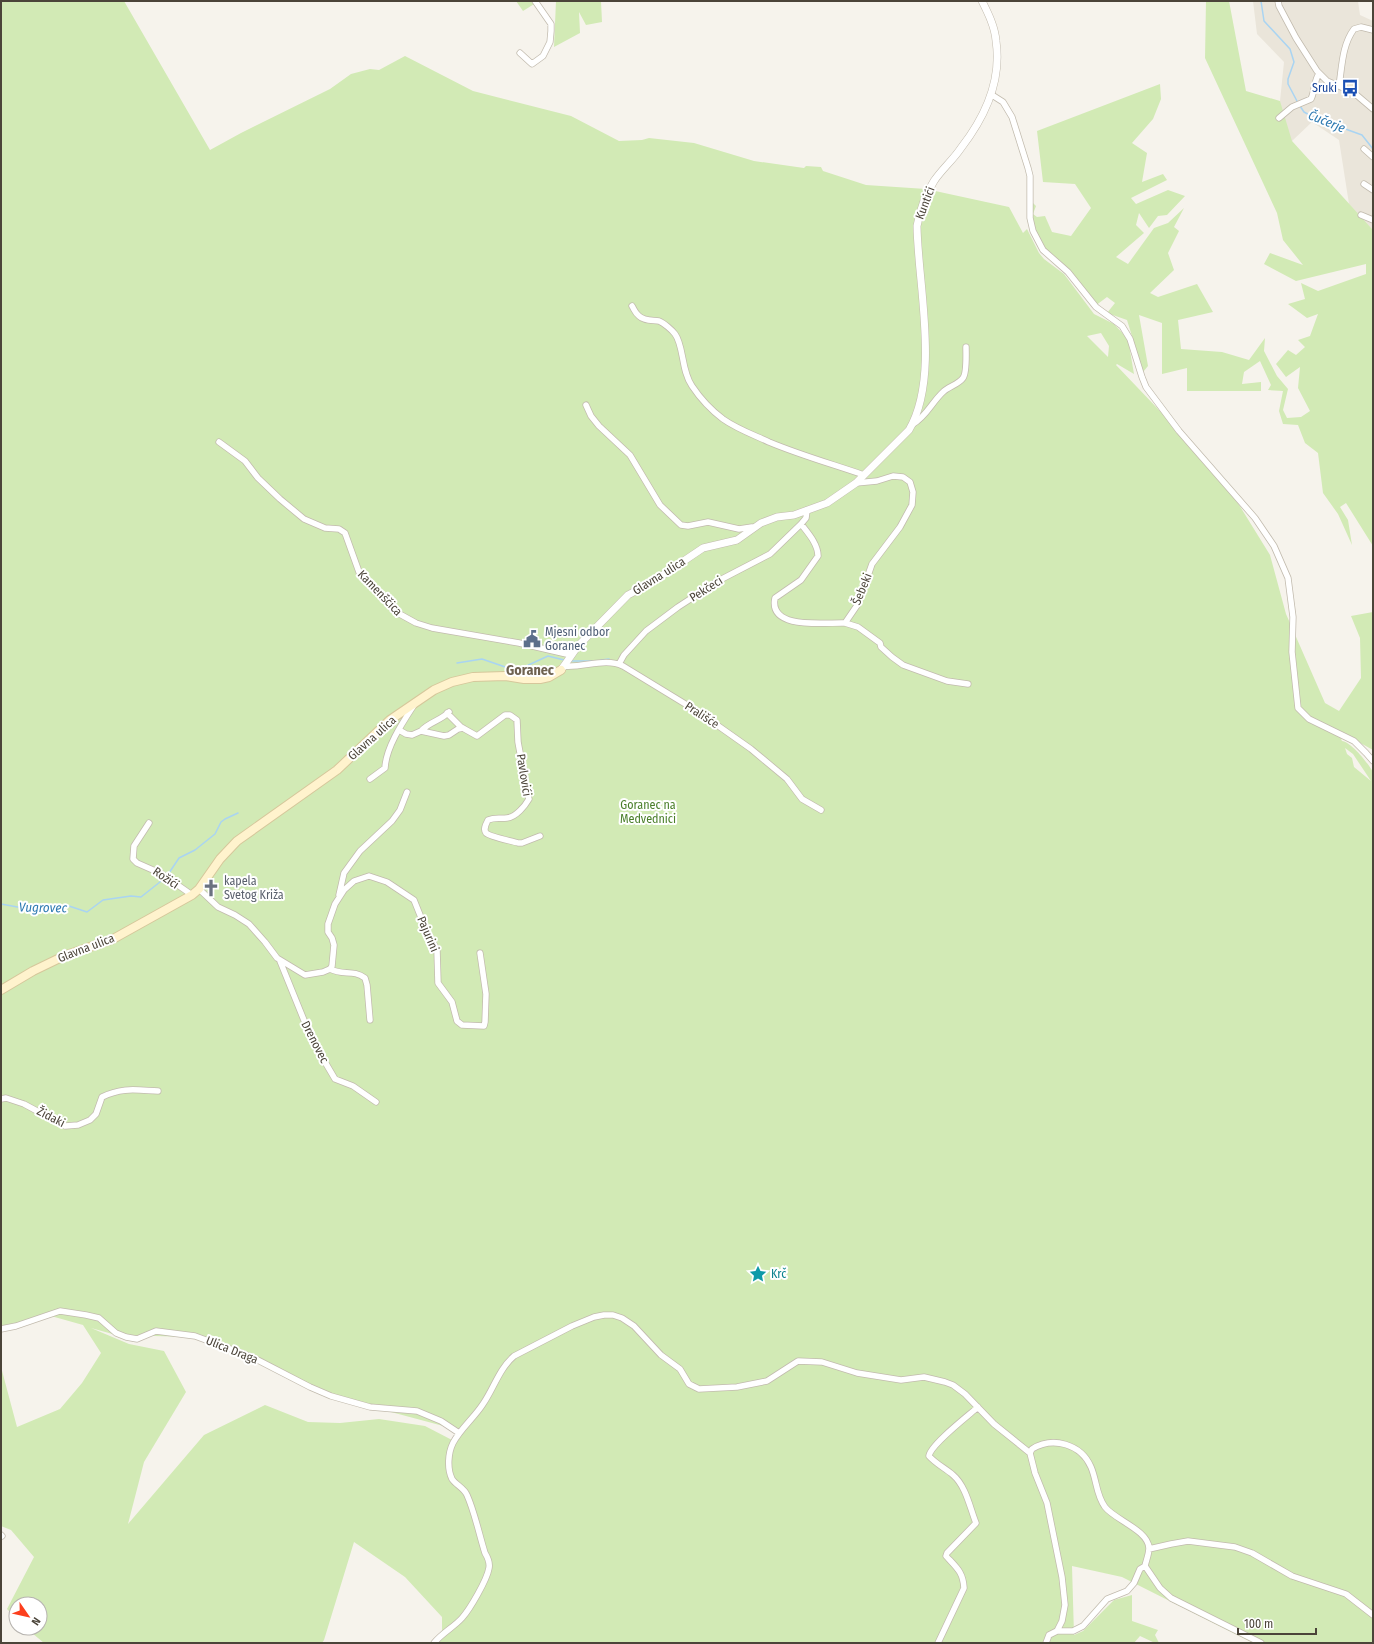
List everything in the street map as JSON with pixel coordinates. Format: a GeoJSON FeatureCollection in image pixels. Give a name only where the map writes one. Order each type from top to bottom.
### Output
{"type":"FeatureCollection","features":[{"type":"Feature","properties":{"kind":"main road","name":"Glavna ulica"},"geometry":{"type":"LineString","coordinates":[[1,990],[32,971],[64,956],[113,939],[192,896],[200,890],[220,859],[237,841],[337,770],[390,720],[434,690],[452,682],[473,677],[505,676],[524,679],[540,679],[549,677],[566,663]]}},
{"type":"Feature","properties":{"kind":"street"},"geometry":{"type":"LineString","coordinates":[[520,53],[532,64],[543,56],[550,42],[550,24],[535,1]]}},
{"type":"Feature","properties":{"kind":"street","name":"Kuntići"},"geometry":{"type":"LineString","coordinates":[[856,483],[909,430],[915,419],[922,392],[926,361],[917,249],[917,226],[920,211],[934,181],[961,149],[978,122],[992,95],[996,75],[996,40],[990,18],[982,1]]}},
{"type":"Feature","properties":{"kind":"street"},"geometry":{"type":"LineString","coordinates":[[1278,1],[1279,6],[1296,38],[1319,74],[1327,81],[1353,92],[1373,109]]}},
{"type":"Feature","properties":{"kind":"street"},"geometry":{"type":"LineString","coordinates":[[1339,86],[1342,63],[1349,35],[1354,29],[1361,27],[1373,30]]}},
{"type":"Feature","properties":{"kind":"street"},"geometry":{"type":"LineString","coordinates":[[1279,118],[1292,107],[1311,99],[1316,87],[1316,78],[1319,74]]}},
{"type":"Feature","properties":{"kind":"street"},"geometry":{"type":"LineString","coordinates":[[992,95],[1003,102],[1012,117],[1030,176],[1030,218],[1035,235],[1043,250],[1068,272],[1096,308],[1122,326],[1130,339],[1146,387],[1179,431],[1255,518],[1274,546],[1288,578],[1293,617],[1292,652],[1298,708],[1309,719],[1354,741],[1373,761]]}},
{"type":"Feature","properties":{"kind":"street"},"geometry":{"type":"LineString","coordinates":[[1364,149],[1373,157]]}},
{"type":"Feature","properties":{"kind":"street"},"geometry":{"type":"LineString","coordinates":[[1364,184],[1373,190]]}},
{"type":"Feature","properties":{"kind":"street"},"geometry":{"type":"LineString","coordinates":[[1361,215],[1373,220]]}},
{"type":"Feature","properties":{"kind":"street"},"geometry":{"type":"LineString","coordinates":[[632,306],[640,317],[649,321],[660,322],[674,333],[679,342],[688,380],[710,407],[724,420],[748,433],[816,460],[864,475]]}},
{"type":"Feature","properties":{"kind":"street","name":"Kuntići"},"geometry":{"type":"LineString","coordinates":[[913,424],[917,422],[943,391],[963,379],[965,373],[966,347]]}},
{"type":"Feature","properties":{"kind":"street","name":"Glavna ulica"},"geometry":{"type":"LineString","coordinates":[[586,405],[591,416],[599,426],[630,455],[660,505],[681,525],[688,526],[708,522],[739,529],[754,528]]}},
{"type":"Feature","properties":{"kind":"street","name":"Kamenščica"},"geometry":{"type":"LineString","coordinates":[[219,442],[245,461],[258,478],[304,519],[325,528],[339,529],[345,533],[359,572],[396,612],[403,617],[432,628],[519,643],[566,663]]}},
{"type":"Feature","properties":{"kind":"street","name":"Šebeki"},"geometry":{"type":"LineString","coordinates":[[845,623],[858,604],[872,564],[900,527],[912,506],[913,499],[913,492],[910,482],[904,477],[893,476],[877,481],[856,483]]}},
{"type":"Feature","properties":{"kind":"street","name":"Glavna ulica"},"geometry":{"type":"LineString","coordinates":[[566,663],[578,646],[628,595],[664,575],[703,548],[738,540],[762,523],[777,518],[794,515],[827,503],[856,483]]}},
{"type":"Feature","properties":{"kind":"street","name":"Pekčeci"},"geometry":{"type":"LineString","coordinates":[[619,664],[646,631],[702,590],[770,554],[801,524],[806,518],[807,510]]}},
{"type":"Feature","properties":{"kind":"street"},"geometry":{"type":"LineString","coordinates":[[801,524],[817,548],[818,556],[801,580],[775,598],[774,610],[779,616],[790,620],[814,624],[845,623],[858,627],[880,643],[881,647],[903,665],[947,681],[968,684]]}},
{"type":"Feature","properties":{"kind":"street","name":"Prališće"},"geometry":{"type":"LineString","coordinates":[[566,663],[575,667],[602,663],[619,664],[719,726],[777,770],[787,779],[802,799],[820,810]]}},
{"type":"Feature","properties":{"kind":"street"},"geometry":{"type":"LineString","coordinates":[[370,779],[385,768],[386,761],[402,723],[417,702]]}},
{"type":"Feature","properties":{"kind":"street","name":"Pavlovići"},"geometry":{"type":"LineString","coordinates":[[421,731],[427,724],[441,719],[448,713],[463,728],[477,736],[505,715],[510,715],[517,720],[518,742],[524,768],[524,783],[529,799],[519,811],[509,818],[496,818],[488,820],[485,831],[492,835],[518,843],[522,843],[540,836]]}},
{"type":"Feature","properties":{"kind":"street"},"geometry":{"type":"LineString","coordinates":[[399,730],[406,734],[412,735],[421,731],[444,736],[463,728]]}},
{"type":"Feature","properties":{"kind":"street","name":"Pajurini"},"geometry":{"type":"LineString","coordinates":[[330,969],[334,961],[334,945],[328,932],[328,924],[339,896],[344,872],[360,850],[392,821],[400,810],[407,792]]}},
{"type":"Feature","properties":{"kind":"street","name":"Rožići"},"geometry":{"type":"LineString","coordinates":[[149,823],[134,846],[134,859],[137,863],[162,874],[192,896]]}},
{"type":"Feature","properties":{"kind":"street","name":"Pajurini"},"geometry":{"type":"LineString","coordinates":[[339,896],[354,881],[369,876],[386,882],[414,900],[426,930],[437,950],[438,983],[452,1002],[457,1021],[462,1025],[479,1027],[484,1026],[486,994],[480,953]]}},
{"type":"Feature","properties":{"kind":"street"},"geometry":{"type":"LineString","coordinates":[[200,890],[218,907],[249,924],[266,942],[280,961],[304,975],[323,972],[330,969],[337,973],[353,972],[365,978],[370,1020]]}},
{"type":"Feature","properties":{"kind":"street","name":"Drenovec"},"geometry":{"type":"LineString","coordinates":[[280,961],[312,1040],[335,1079],[353,1086],[376,1102]]}},
{"type":"Feature","properties":{"kind":"street","name":"Židaki"},"geometry":{"type":"LineString","coordinates":[[1,1099],[6,1098],[24,1104],[64,1126],[78,1125],[90,1120],[96,1114],[102,1098],[108,1094],[119,1090],[158,1091]]}},
{"type":"Feature","properties":{"kind":"street","name":"Ulica Draga"},"geometry":{"type":"LineString","coordinates":[[1,1329],[16,1326],[60,1312],[67,1312],[99,1318],[116,1332],[126,1337],[138,1339],[156,1331],[196,1336],[252,1357],[310,1387],[331,1396],[370,1407],[417,1411],[441,1420],[459,1433]]}},
{"type":"Feature","properties":{"kind":"street"},"geometry":{"type":"LineString","coordinates":[[434,1643],[439,1637],[455,1625],[469,1610],[489,1568],[488,1560],[466,1493],[452,1479],[449,1466],[450,1449],[459,1433],[476,1416],[489,1396],[504,1366],[514,1356],[572,1326],[594,1317],[604,1315],[622,1318],[634,1326],[661,1355],[680,1370],[688,1384],[699,1388],[737,1387],[767,1381],[798,1361],[822,1362],[857,1373],[901,1380],[924,1378],[945,1382],[965,1394],[994,1424],[1030,1453],[1035,1473],[1047,1503],[1062,1577],[1065,1604],[1062,1620],[1057,1631]]}},
{"type":"Feature","properties":{"kind":"street"},"geometry":{"type":"LineString","coordinates":[[938,1643],[964,1588],[963,1579],[960,1572],[946,1556],[947,1553],[976,1523],[961,1484],[954,1476],[933,1461],[929,1456],[929,1453],[939,1440],[978,1407]]}},
{"type":"Feature","properties":{"kind":"street"},"geometry":{"type":"LineString","coordinates":[[1030,1453],[1035,1447],[1047,1443],[1065,1443],[1072,1446],[1092,1468],[1100,1499],[1106,1509],[1134,1528],[1147,1541],[1149,1549],[1145,1566],[1140,1569],[1134,1582],[1127,1591],[1107,1599],[1083,1626],[1073,1631],[1057,1631],[1049,1635],[1046,1643]]}},
{"type":"Feature","properties":{"kind":"street"},"geometry":{"type":"LineString","coordinates":[[1149,1549],[1188,1541],[1235,1547],[1252,1553],[1292,1576],[1346,1594],[1373,1614]]}},
{"type":"Feature","properties":{"kind":"street"},"geometry":{"type":"LineString","coordinates":[[1145,1566],[1160,1588],[1171,1598],[1261,1643]]}},
{"type":"Feature","properties":{"kind":"shaded area"},"geometry":{"type":"Polygon","coordinates":[[[1253,1],[1358,1],[1360,15],[1373,21],[1373,230],[1349,204],[1339,140],[1312,122],[1292,141],[1266,137],[1280,101],[1284,62],[1257,34],[1253,1]]]}},
{"type":"Feature","properties":{"kind":"green space","name":"Goranec na Medvednici"},"geometry":{"type":"Polygon","coordinates":[[[1,1],[124,1],[210,150],[330,89],[351,74],[370,69],[379,70],[405,56],[473,91],[571,116],[619,141],[642,140],[649,138],[694,143],[754,161],[804,168],[806,166],[821,167],[823,171],[866,185],[926,189],[1009,207],[1023,233],[1027,229],[1039,253],[1044,259],[1064,274],[1094,314],[1114,324],[1128,339],[1134,374],[1117,364],[1116,365],[1220,474],[1270,555],[1286,614],[1325,703],[1339,711],[1361,678],[1360,638],[1351,616],[1373,612],[1373,750],[1337,730],[1342,741],[1350,745],[1363,758],[1373,772],[1373,1643],[1253,1643],[1122,1577],[1072,1566],[1074,1635],[1083,1631],[1114,1600],[1132,1595],[1132,1621],[1158,1630],[1155,1635],[1159,1643],[1155,1643],[1140,1636],[1134,1643],[439,1643],[442,1630],[442,1617],[405,1577],[354,1542],[322,1643],[44,1643],[36,1636],[48,1636],[48,1596],[14,1596],[34,1557],[11,1530],[1,1526],[1,1367],[17,1427],[60,1409],[82,1383],[101,1353],[83,1325],[51,1316],[1,1329],[1,1]],[[1101,333],[1087,336],[1108,357],[1109,346],[1101,333]],[[1345,748],[1347,754],[1352,758],[1354,767],[1371,781],[1353,754],[1345,748]],[[91,1328],[129,1344],[164,1351],[186,1392],[144,1462],[128,1524],[204,1435],[265,1405],[308,1422],[340,1423],[379,1419],[425,1426],[452,1440],[462,1431],[320,1393],[249,1354],[192,1337],[116,1335],[91,1328]]]}},
{"type":"Feature","properties":{"kind":"green space"},"geometry":{"type":"Polygon","coordinates":[[[516,1],[539,1],[523,11],[516,1]]]}},
{"type":"Feature","properties":{"kind":"green space"},"geometry":{"type":"Polygon","coordinates":[[[556,1],[601,1],[602,22],[586,25],[579,12],[580,33],[554,47],[556,1]]]}},
{"type":"Feature","properties":{"kind":"green space"},"geometry":{"type":"Polygon","coordinates":[[[1206,1],[1229,1],[1246,91],[1280,101],[1292,141],[1373,230],[1373,546],[1346,503],[1340,507],[1348,520],[1352,545],[1338,514],[1323,493],[1318,453],[1305,443],[1298,425],[1283,424],[1279,411],[1283,391],[1268,390],[1271,385],[1260,361],[1244,372],[1242,384],[1261,382],[1261,391],[1187,391],[1187,368],[1162,374],[1162,323],[1139,315],[1148,366],[1143,372],[1127,320],[1107,313],[1115,303],[1107,297],[1095,306],[1069,270],[1044,250],[1034,230],[1030,200],[1036,206],[1033,214],[1037,217],[1045,216],[1052,232],[1071,236],[1091,208],[1075,184],[1043,182],[1037,131],[1160,84],[1161,99],[1153,119],[1132,143],[1147,153],[1142,182],[1163,174],[1167,180],[1131,198],[1136,204],[1168,190],[1185,196],[1167,215],[1158,216],[1149,228],[1139,213],[1136,225],[1144,233],[1116,257],[1128,264],[1154,228],[1168,223],[1184,208],[1174,227],[1179,231],[1168,253],[1174,270],[1150,293],[1158,297],[1197,284],[1213,312],[1178,320],[1181,349],[1222,352],[1249,360],[1265,338],[1264,351],[1277,376],[1288,389],[1283,410],[1287,418],[1301,417],[1310,411],[1298,388],[1300,367],[1286,377],[1276,364],[1288,350],[1296,355],[1305,347],[1298,340],[1310,336],[1318,314],[1307,318],[1288,304],[1305,299],[1301,283],[1318,291],[1366,274],[1366,264],[1296,281],[1264,264],[1270,253],[1303,265],[1283,240],[1277,213],[1205,58],[1206,1]]]}},
{"type":"Feature","properties":{"kind":"waterway","name":"Čučerje"},"geometry":{"type":"LineString","coordinates":[[1261,1],[1264,21],[1290,49],[1294,62],[1288,79],[1288,84],[1298,103]]}},
{"type":"Feature","properties":{"kind":"waterway","name":"Čučerje"},"geometry":{"type":"LineString","coordinates":[[1300,106],[1304,112],[1315,118],[1362,135],[1373,149]]}},
{"type":"Feature","properties":{"kind":"waterway"},"geometry":{"type":"LineString","coordinates":[[457,663],[482,659],[511,669],[522,668],[548,656],[564,660]]}},
{"type":"Feature","properties":{"kind":"waterway"},"geometry":{"type":"LineString","coordinates":[[601,660],[609,659]]}},
{"type":"Feature","properties":{"kind":"waterway"},"geometry":{"type":"LineString","coordinates":[[570,661],[592,661]]}},
{"type":"Feature","properties":{"kind":"waterway","name":"Vugrovec"},"geometry":{"type":"LineString","coordinates":[[167,876],[179,858],[195,850],[215,834],[221,822],[238,813]]}},
{"type":"Feature","properties":{"kind":"waterway","name":"Vugrovec"},"geometry":{"type":"LineString","coordinates":[[1,904],[23,908],[69,906],[87,912],[103,900],[131,896],[141,897],[165,878]]}},
{"type":"Feature","properties":{"kind":"place","name":"Sruki"},"geometry":{"type":"Point","coordinates":[1350,88]}},
{"type":"Feature","properties":{"kind":"place","name":"Mjesni odbor Goranec"},"geometry":{"type":"Point","coordinates":[532,639]}},
{"type":"Feature","properties":{"kind":"place","name":"kapela Svetog Križa"},"geometry":{"type":"Point","coordinates":[211,888]}},
{"type":"Feature","properties":{"kind":"place","name":"Krč"},"geometry":{"type":"Point","coordinates":[758,1274]}},
{"type":"Feature","properties":{"kind":"district","name":"Goranec"},"geometry":{"type":"Point","coordinates":[530,670]}}]}
